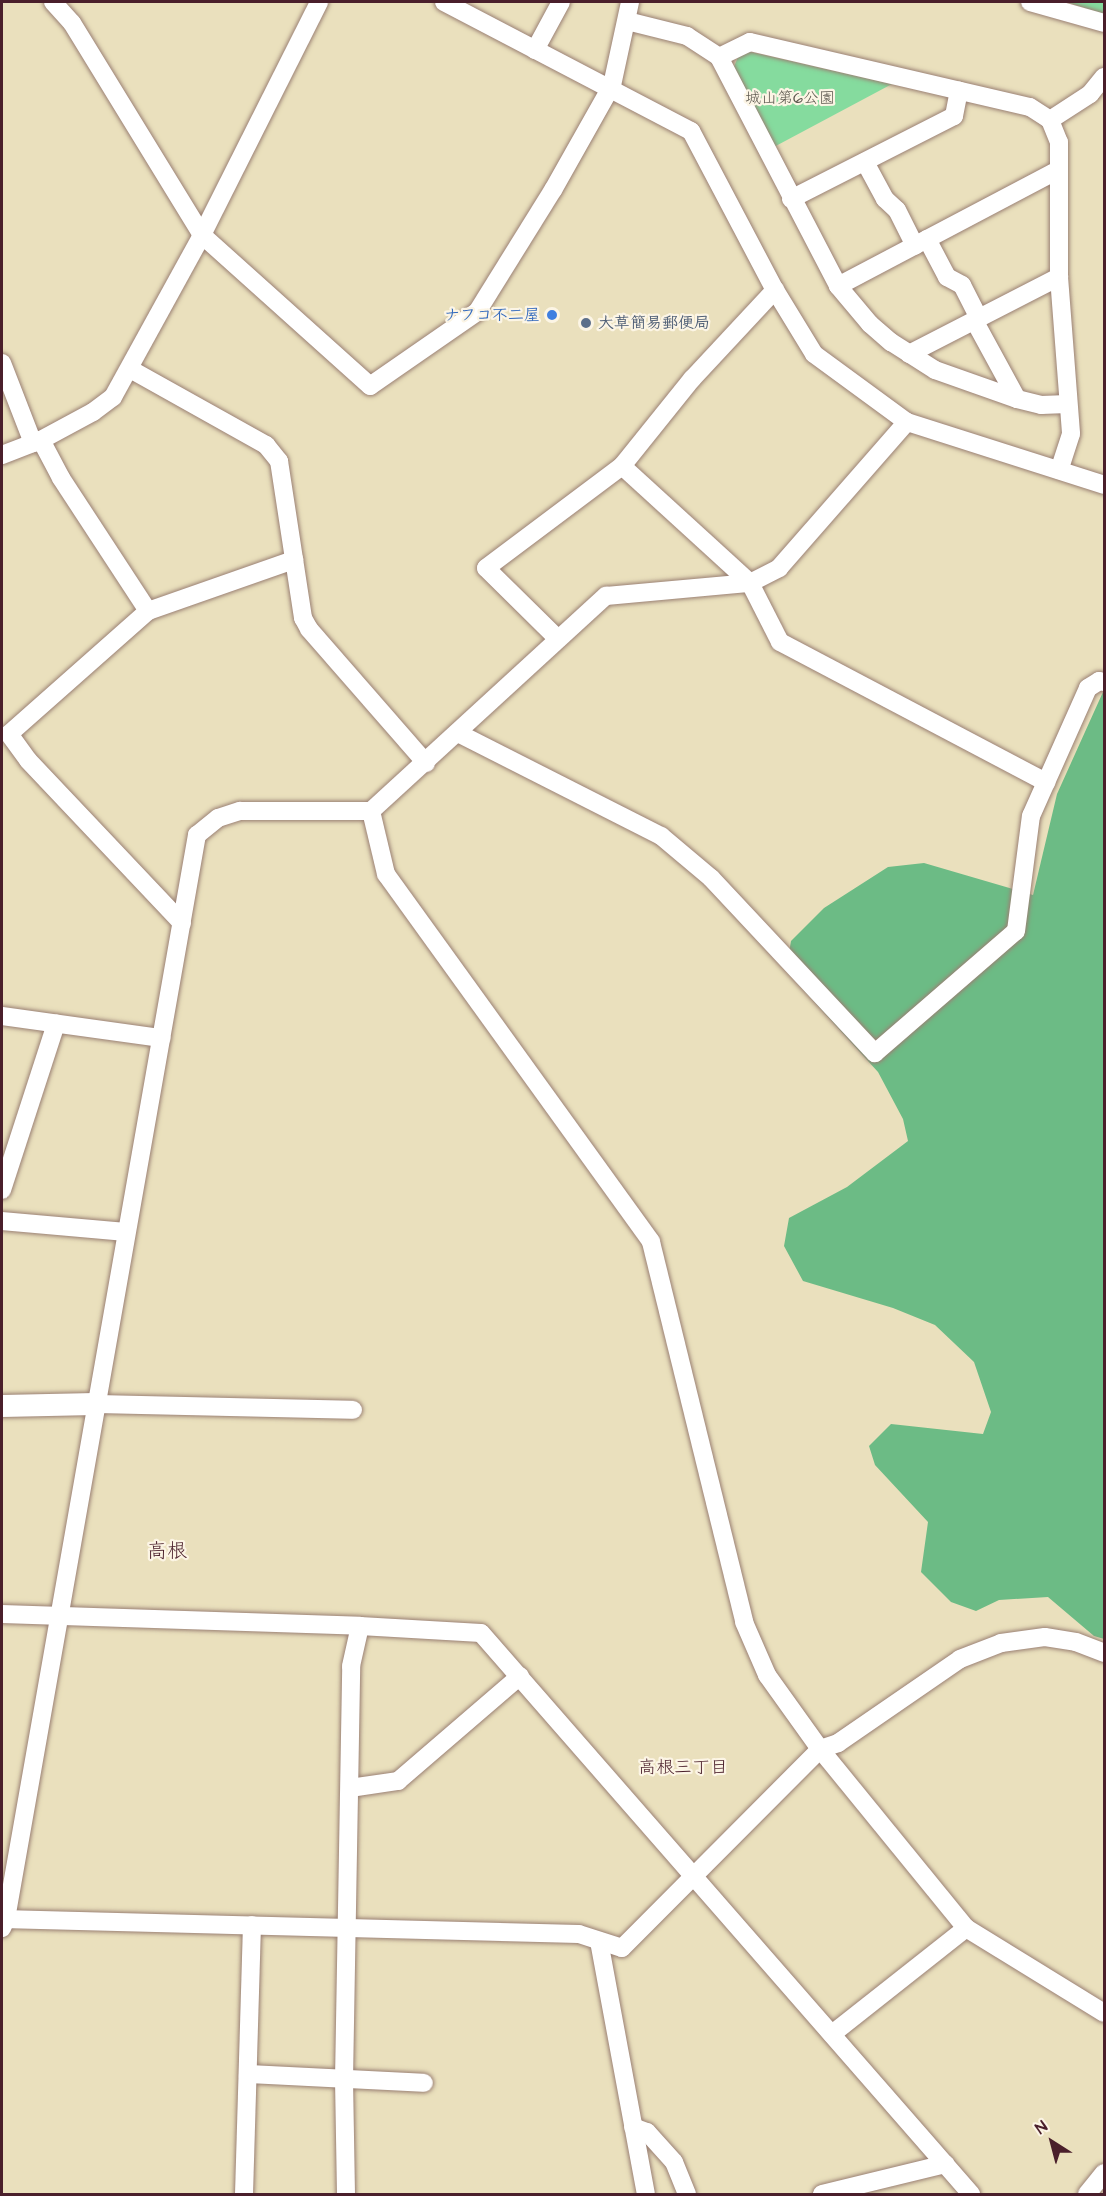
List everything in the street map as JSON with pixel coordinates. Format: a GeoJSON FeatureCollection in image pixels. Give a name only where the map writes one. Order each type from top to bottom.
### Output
{"type":"FeatureCollection","features":[{"type":"Feature","properties":{"kind":"street"},"geometry":{"type":"LineString","coordinates":[[53,2],[72,23],[201,235],[370,386],[477,312],[553,190],[611,89],[630,2]]}},
{"type":"Feature","properties":{"kind":"street"},"geometry":{"type":"LineString","coordinates":[[2,455],[37,441],[93,412],[113,397],[201,235],[319,2]]}},
{"type":"Feature","properties":{"kind":"street"},"geometry":{"type":"LineString","coordinates":[[444,2],[692,131],[775,290],[814,354],[908,422],[1104,485]]}},
{"type":"Feature","properties":{"kind":"street"},"geometry":{"type":"LineString","coordinates":[[536,50],[561,2]]}},
{"type":"Feature","properties":{"kind":"street"},"geometry":{"type":"LineString","coordinates":[[1030,2],[1104,23]]}},
{"type":"Feature","properties":{"kind":"street"},"geometry":{"type":"LineString","coordinates":[[627,21],[687,36],[719,57],[791,200],[838,286],[870,324],[909,354],[935,370],[1017,399],[1041,405],[1068,404]]}},
{"type":"Feature","properties":{"kind":"street"},"geometry":{"type":"LineString","coordinates":[[719,57],[750,42],[1030,107],[1050,120],[1059,142],[1059,277],[1071,434],[1059,470]]}},
{"type":"Feature","properties":{"kind":"street"},"geometry":{"type":"LineString","coordinates":[[1050,120],[1090,94],[1104,76]]}},
{"type":"Feature","properties":{"kind":"street"},"geometry":{"type":"LineString","coordinates":[[791,200],[954,116],[958,90]]}},
{"type":"Feature","properties":{"kind":"street"},"geometry":{"type":"LineString","coordinates":[[865,162],[885,199],[897,210],[947,277],[962,285],[976,319],[1017,399]]}},
{"type":"Feature","properties":{"kind":"street"},"geometry":{"type":"LineString","coordinates":[[838,286],[1058,170]]}},
{"type":"Feature","properties":{"kind":"street"},"geometry":{"type":"LineString","coordinates":[[909,354],[1059,277]]}},
{"type":"Feature","properties":{"kind":"street"},"geometry":{"type":"LineString","coordinates":[[558,639],[486,568],[622,466],[692,379],[775,290]]}},
{"type":"Feature","properties":{"kind":"street"},"geometry":{"type":"LineString","coordinates":[[2,363],[37,441],[148,610]]}},
{"type":"Feature","properties":{"kind":"street"},"geometry":{"type":"LineString","coordinates":[[130,369],[266,445],[279,461],[303,618],[309,629],[426,763]]}},
{"type":"Feature","properties":{"kind":"street"},"geometry":{"type":"LineString","coordinates":[[908,422],[779,568],[750,583],[606,596],[371,811],[240,811],[218,818],[197,835],[3,1922],[252,1925],[348,1930],[579,1934],[622,1948],[820,1749],[838,1743],[960,1659],[1001,1643],[1045,1637],[1076,1642],[1104,1653]]}},
{"type":"Feature","properties":{"kind":"street"},"geometry":{"type":"LineString","coordinates":[[622,466],[750,583],[780,642],[1046,782]]}},
{"type":"Feature","properties":{"kind":"street"},"geometry":{"type":"LineString","coordinates":[[182,923],[28,760],[9,735],[148,610],[294,560]]}},
{"type":"Feature","properties":{"kind":"street"},"geometry":{"type":"LineString","coordinates":[[458,733],[661,836],[711,878],[875,1053],[1016,931],[1031,816],[1088,688],[1099,681],[1104,682]]}},
{"type":"Feature","properties":{"kind":"street"},"geometry":{"type":"LineString","coordinates":[[371,811],[386,874],[651,1242],[744,1622],[767,1675],[820,1749],[966,1928],[1104,2013]]}},
{"type":"Feature","properties":{"kind":"street"},"geometry":{"type":"LineString","coordinates":[[2,1016],[161,1038]]}},
{"type":"Feature","properties":{"kind":"street"},"geometry":{"type":"LineString","coordinates":[[2,1190],[56,1024]]}},
{"type":"Feature","properties":{"kind":"street"},"geometry":{"type":"LineString","coordinates":[[2,1221],[126,1232]]}},
{"type":"Feature","properties":{"kind":"street"},"geometry":{"type":"LineString","coordinates":[[2,1406],[95,1404],[353,1410]]}},
{"type":"Feature","properties":{"kind":"street"},"geometry":{"type":"LineString","coordinates":[[2,1614],[360,1626],[482,1633],[971,2194]]}},
{"type":"Feature","properties":{"kind":"street"},"geometry":{"type":"LineString","coordinates":[[346,2194],[344,2080],[351,1666],[360,1626]]}},
{"type":"Feature","properties":{"kind":"street"},"geometry":{"type":"LineString","coordinates":[[350,1788],[398,1781],[520,1676]]}},
{"type":"Feature","properties":{"kind":"street"},"geometry":{"type":"LineString","coordinates":[[244,2194],[252,1925]]}},
{"type":"Feature","properties":{"kind":"street"},"geometry":{"type":"LineString","coordinates":[[832,2034],[966,1928]]}},
{"type":"Feature","properties":{"kind":"street"},"geometry":{"type":"LineString","coordinates":[[599,1941],[645,2194]]}},
{"type":"Feature","properties":{"kind":"street"},"geometry":{"type":"LineString","coordinates":[[248,2074],[424,2083]]}},
{"type":"Feature","properties":{"kind":"street"},"geometry":{"type":"LineString","coordinates":[[633,2127],[647,2132],[674,2162],[687,2194]]}},
{"type":"Feature","properties":{"kind":"street"},"geometry":{"type":"LineString","coordinates":[[822,2194],[945,2164]]}},
{"type":"Feature","properties":{"kind":"street"},"geometry":{"type":"LineString","coordinates":[[1087,2194],[1104,2173]]}},
{"type":"Feature","properties":{"kind":"green space"},"geometry":{"type":"Polygon","coordinates":[[[1066,2],[1104,2],[1104,14],[1066,2]]]}},
{"type":"Feature","properties":{"kind":"green space","name":"城山第6公園"},"geometry":{"type":"Polygon","coordinates":[[[747,52],[892,84],[772,148],[733,69],[738,57],[747,52]]]}},
{"type":"Feature","properties":{"kind":"green space"},"geometry":{"type":"Polygon","coordinates":[[[1103,692],[1104,1639],[1094,1636],[1048,1597],[999,1600],[976,1611],[951,1602],[921,1572],[928,1522],[875,1465],[869,1446],[891,1424],[983,1434],[991,1412],[974,1362],[935,1325],[893,1308],[803,1281],[784,1246],[789,1218],[847,1187],[908,1141],[903,1119],[878,1072],[786,971],[791,941],[824,908],[888,867],[924,863],[1033,895],[1057,794],[1103,692]]]}},
{"type":"Feature","properties":{"kind":"place","name":"ナフコ不二屋"},"geometry":{"type":"Point","coordinates":[552,315]}},
{"type":"Feature","properties":{"kind":"place","name":"大草簡易郵便局"},"geometry":{"type":"Point","coordinates":[586,323]}},
{"type":"Feature","properties":{"kind":"district","name":"高根"},"geometry":{"type":"Point","coordinates":[167,1551]}},
{"type":"Feature","properties":{"kind":"district","name":"高根三丁目"},"geometry":{"type":"Point","coordinates":[683,1768]}}]}
